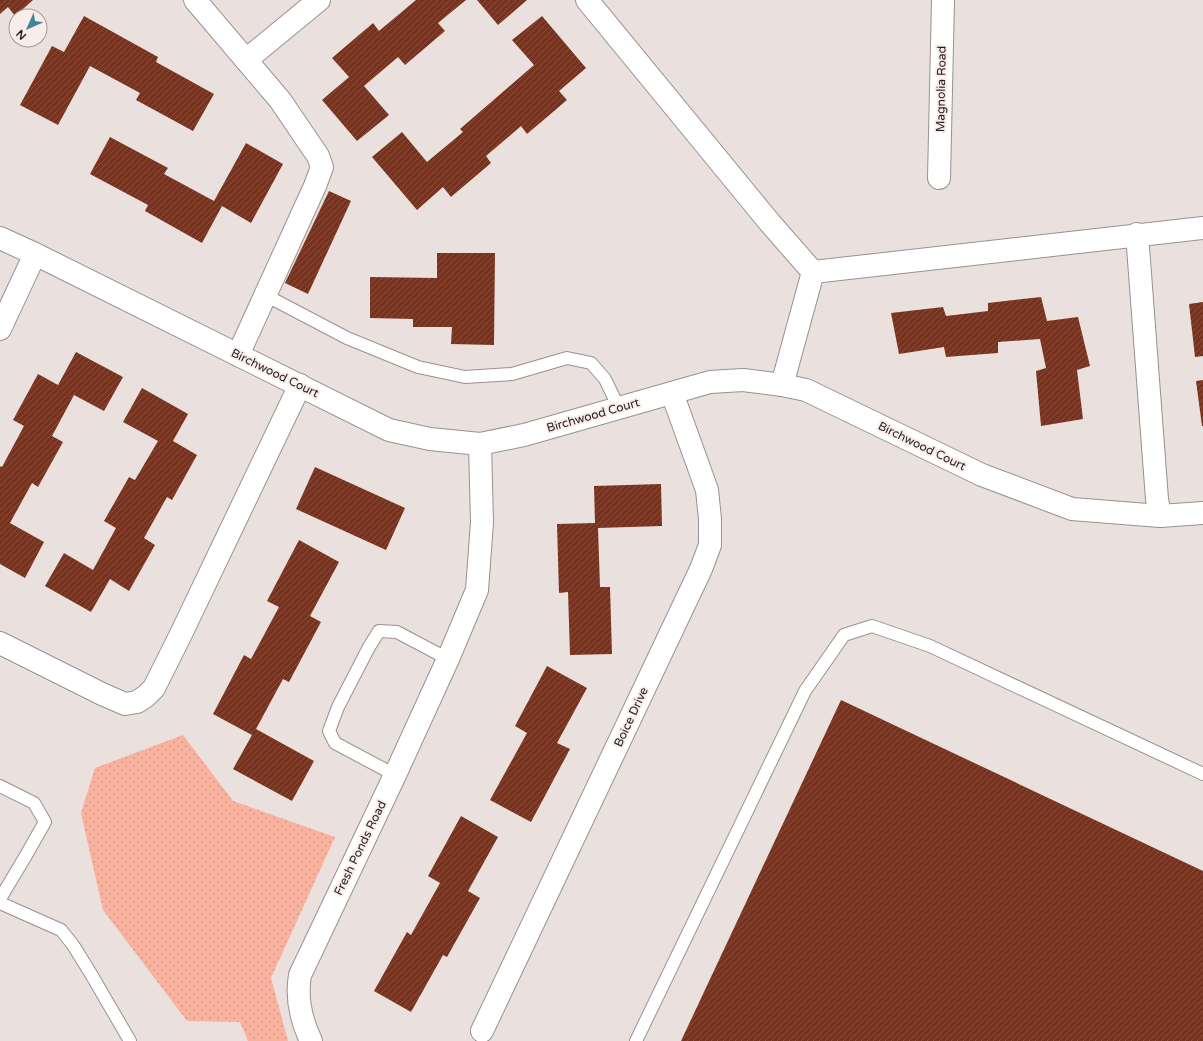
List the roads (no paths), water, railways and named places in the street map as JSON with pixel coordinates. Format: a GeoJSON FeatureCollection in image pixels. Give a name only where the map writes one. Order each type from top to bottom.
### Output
{"type":"FeatureCollection","features":[{"type":"Feature","properties":{"kind":"street"},"geometry":{"type":"LineString","coordinates":[[195,0],[280,100],[318,156],[322,167],[315,186],[238,355]]}},
{"type":"Feature","properties":{"kind":"street"},"geometry":{"type":"LineString","coordinates":[[246,60],[319,0]]}},
{"type":"Feature","properties":{"kind":"street"},"geometry":{"type":"LineString","coordinates":[[587,0],[770,223],[813,272]]}},
{"type":"Feature","properties":{"kind":"street","name":"Magnolia Road"},"geometry":{"type":"LineString","coordinates":[[939,178],[943,0]]}},
{"type":"Feature","properties":{"kind":"street"},"geometry":{"type":"LineString","coordinates":[[813,272],[1137,234],[1203,228]]}},
{"type":"Feature","properties":{"kind":"street"},"geometry":{"type":"LineString","coordinates":[[1137,234],[1157,499],[1160,516]]}},
{"type":"Feature","properties":{"kind":"street","name":"Birchwood Court"},"geometry":{"type":"LineString","coordinates":[[0,238],[389,430],[430,439],[480,444],[524,435],[710,382],[743,380],[806,390],[982,475],[1072,509],[1160,516],[1203,513]]}},
{"type":"Feature","properties":{"kind":"street"},"geometry":{"type":"LineString","coordinates":[[0,329],[35,254]]}},
{"type":"Feature","properties":{"kind":"street"},"geometry":{"type":"LineString","coordinates":[[782,385],[813,272]]}},
{"type":"Feature","properties":{"kind":"street"},"geometry":{"type":"LineString","coordinates":[[0,643],[125,704],[137,702],[146,696],[154,688],[180,636],[300,385]]}},
{"type":"Feature","properties":{"kind":"street","name":"Boice Drive"},"geometry":{"type":"LineString","coordinates":[[482,1031],[710,545],[710,518],[707,490],[672,393]]}},
{"type":"Feature","properties":{"kind":"street"},"geometry":{"type":"LineString","coordinates":[[448,659],[477,590],[482,522],[480,444]]}},
{"type":"Feature","properties":{"kind":"street","name":"Fresh Ponds Road"},"geometry":{"type":"LineString","coordinates":[[311,1041],[304,1024],[299,1004],[298,996],[300,975],[395,775],[448,659]]}},
{"type":"Feature","properties":{"kind":"lane"},"geometry":{"type":"LineString","coordinates":[[265,295],[347,338],[418,367],[466,377],[512,374],[567,358],[592,363],[606,379],[619,408]]}},
{"type":"Feature","properties":{"kind":"lane"},"geometry":{"type":"LineString","coordinates":[[636,1041],[805,691],[844,635],[872,626],[930,646],[1203,774]]}},
{"type":"Feature","properties":{"kind":"lane"},"geometry":{"type":"LineString","coordinates":[[395,775],[335,743],[329,731],[338,706],[379,631],[397,632],[448,659]]}},
{"type":"Feature","properties":{"kind":"lane"},"geometry":{"type":"LineString","coordinates":[[0,786],[34,803],[45,822],[0,903],[61,930],[73,945],[130,1041]]}}]}
